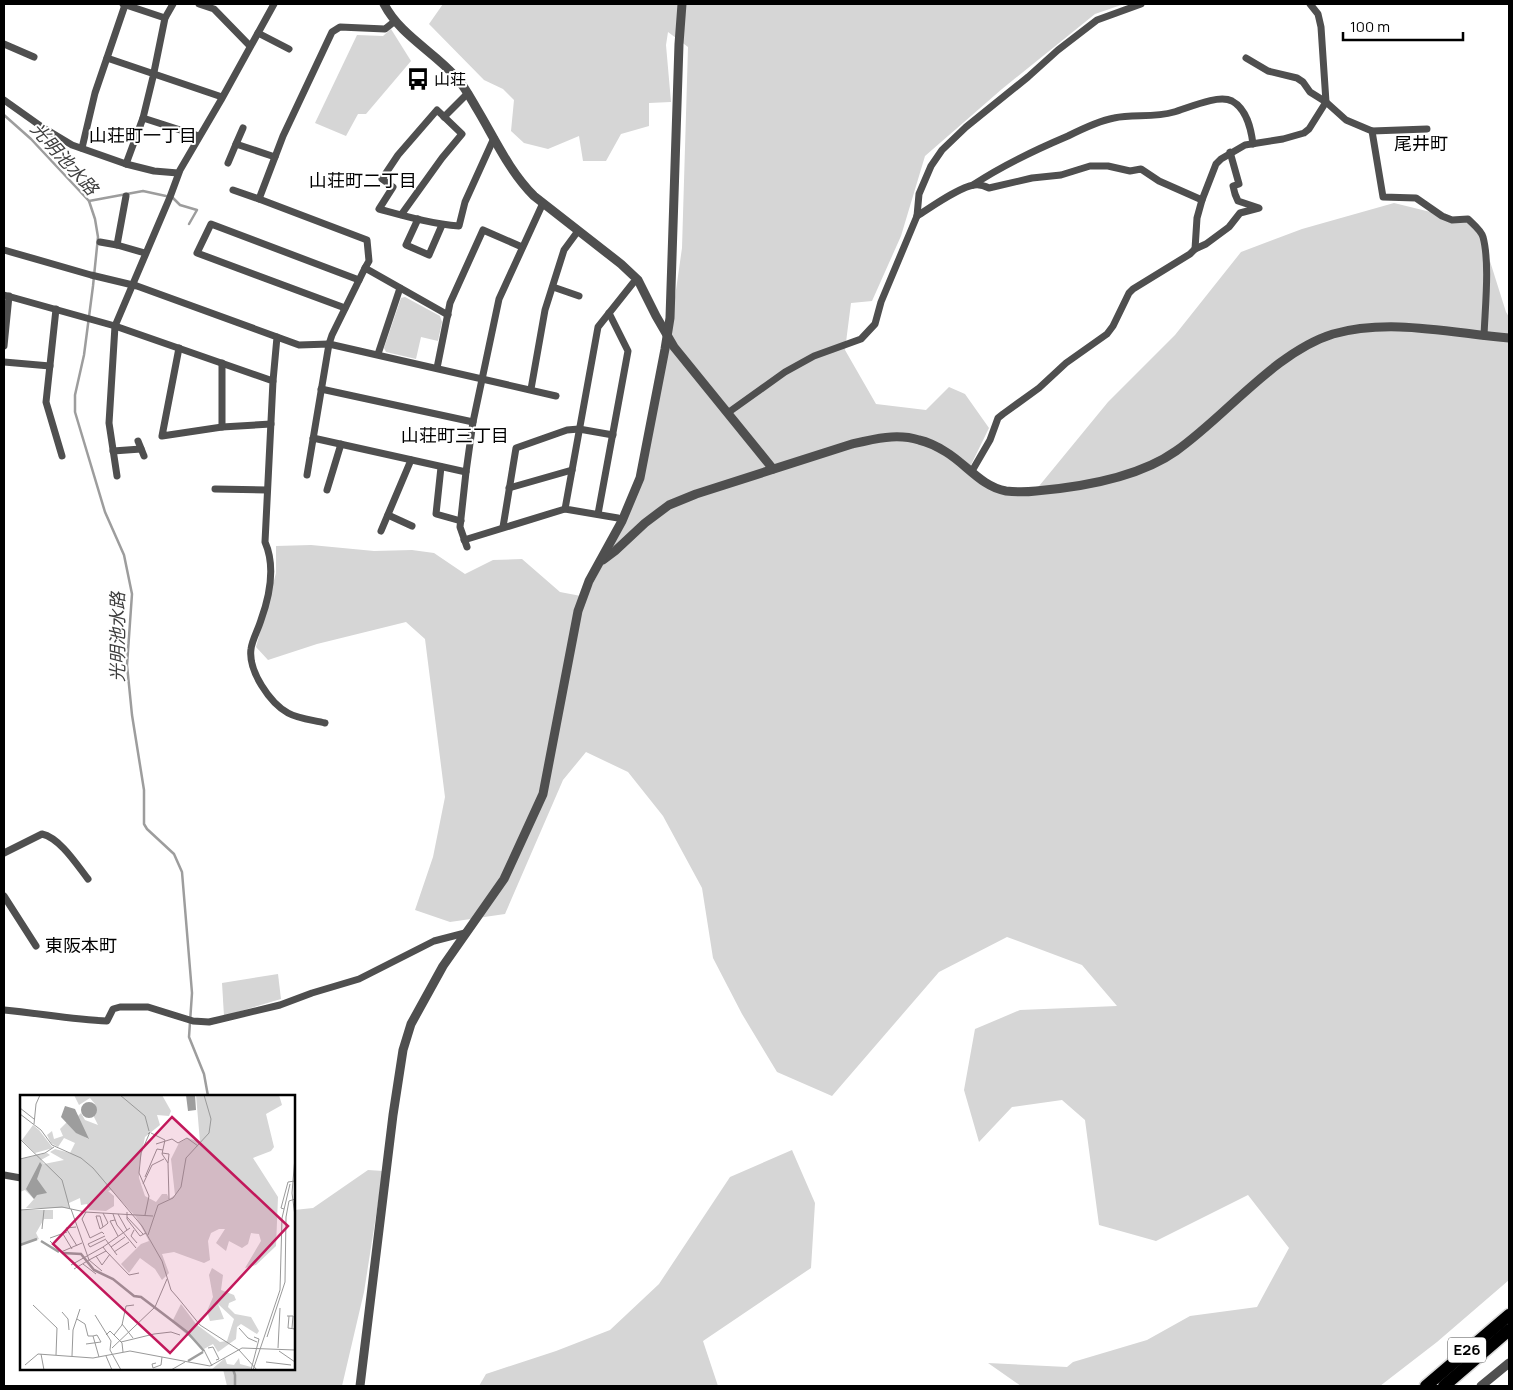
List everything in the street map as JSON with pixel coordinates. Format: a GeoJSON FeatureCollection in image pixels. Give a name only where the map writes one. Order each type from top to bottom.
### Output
{"type":"FeatureCollection","features":[{"type":"Feature","properties":{"kind":"highway","name":"E26"},"geometry":{"type":"LineString","coordinates":[[1426,1386],[1509,1315]]}},
{"type":"Feature","properties":{"kind":"highway","name":"E26"},"geometry":{"type":"LineString","coordinates":[[1444,1386],[1509,1330]]}},
{"type":"Feature","properties":{"kind":"street"},"geometry":{"type":"LineString","coordinates":[[82,148],[95,93],[124,4],[165,18]]}},
{"type":"Feature","properties":{"kind":"street"},"geometry":{"type":"LineString","coordinates":[[126,164],[143,118],[165,18],[173,4]]}},
{"type":"Feature","properties":{"kind":"street"},"geometry":{"type":"LineString","coordinates":[[199,4],[214,9],[250,46]]}},
{"type":"Feature","properties":{"kind":"street"},"geometry":{"type":"LineString","coordinates":[[117,476],[109,423],[115,326],[170,197],[178,173],[274,4]]}},
{"type":"Feature","properties":{"kind":"street"},"geometry":{"type":"LineString","coordinates":[[384,4],[395,21],[456,76],[468,93],[516,176],[525,187],[578,231],[622,264],[638,280],[667,336],[773,468]]}},
{"type":"Feature","properties":{"kind":"street"},"geometry":{"type":"LineString","coordinates":[[360,1386],[392,1125],[403,1050],[411,1024],[443,966],[504,880],[543,794],[578,611],[588,581],[622,521],[634,494],[644,463],[671,305],[679,44],[682,4]]}},
{"type":"Feature","properties":{"kind":"street"},"geometry":{"type":"LineString","coordinates":[[728,412],[785,372],[814,356],[861,339],[875,324],[881,302],[917,216],[919,194],[931,166],[942,150],[966,127],[1097,20],[1141,4]]}},
{"type":"Feature","properties":{"kind":"street"},"geometry":{"type":"LineString","coordinates":[[1195,249],[1197,218],[1216,164],[1230,152],[1245,146],[1304,133],[1309,129],[1326,102],[1321,27],[1318,14],[1310,4]]}},
{"type":"Feature","properties":{"kind":"street"},"geometry":{"type":"LineString","coordinates":[[345,27],[346,18]]}},
{"type":"Feature","properties":{"kind":"street"},"geometry":{"type":"LineString","coordinates":[[258,199],[283,136],[332,32],[340,27],[385,29],[395,21]]}},
{"type":"Feature","properties":{"kind":"street"},"geometry":{"type":"LineString","coordinates":[[258,33],[289,50]]}},
{"type":"Feature","properties":{"kind":"street"},"geometry":{"type":"LineString","coordinates":[[4,44],[29,58]]}},
{"type":"Feature","properties":{"kind":"street"},"geometry":{"type":"LineString","coordinates":[[107,58],[222,97]]}},
{"type":"Feature","properties":{"kind":"street"},"geometry":{"type":"LineString","coordinates":[[1246,58],[1268,71],[1297,78],[1303,82],[1310,92],[1326,102],[1346,120],[1372,131],[1427,129]]}},
{"type":"Feature","properties":{"kind":"street"},"geometry":{"type":"LineString","coordinates":[[444,117],[468,93]]}},
{"type":"Feature","properties":{"kind":"street"},"geometry":{"type":"LineString","coordinates":[[917,216],[942,200],[974,185],[1032,152],[1113,118],[1174,112],[1194,104],[1226,99],[1233,102],[1246,118],[1250,126],[1253,144]]}},
{"type":"Feature","properties":{"kind":"street"},"geometry":{"type":"LineString","coordinates":[[4,100],[42,127],[72,145],[126,164],[154,171],[178,173]]}},
{"type":"Feature","properties":{"kind":"street"},"geometry":{"type":"LineString","coordinates":[[401,215],[442,158],[462,134],[437,110],[398,155],[382,179],[393,187],[379,209],[401,215],[418,219],[459,226],[465,202],[494,138]]}},
{"type":"Feature","properties":{"kind":"street"},"geometry":{"type":"LineString","coordinates":[[143,118],[199,136]]}},
{"type":"Feature","properties":{"kind":"street"},"geometry":{"type":"LineString","coordinates":[[228,163],[243,128]]}},
{"type":"Feature","properties":{"kind":"street"},"geometry":{"type":"LineString","coordinates":[[1372,131],[1383,197],[1416,198],[1442,216],[1452,220],[1468,219],[1482,235],[1486,258],[1484,336]]}},
{"type":"Feature","properties":{"kind":"street"},"geometry":{"type":"LineString","coordinates":[[236,144],[275,157]]}},
{"type":"Feature","properties":{"kind":"street"},"geometry":{"type":"LineString","coordinates":[[972,472],[990,440],[998,418],[1039,388],[1066,363],[1107,334],[1133,289],[1195,249],[1206,244],[1229,227],[1240,213],[1259,208],[1238,201],[1234,194],[1233,186],[1239,184],[1230,152]]}},
{"type":"Feature","properties":{"kind":"street"},"geometry":{"type":"LineString","coordinates":[[974,185],[983,185],[990,188],[1032,178],[1061,175],[1090,166],[1108,166],[1130,171],[1141,169],[1159,181],[1202,200]]}},
{"type":"Feature","properties":{"kind":"street"},"geometry":{"type":"LineString","coordinates":[[233,190],[367,240],[369,261],[332,335],[307,475]]}},
{"type":"Feature","properties":{"kind":"street"},"geometry":{"type":"LineString","coordinates":[[117,245],[126,196]]}},
{"type":"Feature","properties":{"kind":"street"},"geometry":{"type":"LineString","coordinates":[[280,207],[284,199]]}},
{"type":"Feature","properties":{"kind":"street"},"geometry":{"type":"LineString","coordinates":[[543,203],[499,299],[473,422],[460,527],[466,543],[503,527],[565,508],[618,518],[622,521]]}},
{"type":"Feature","properties":{"kind":"street"},"geometry":{"type":"LineString","coordinates":[[418,219],[406,245],[429,255],[442,224]]}},
{"type":"Feature","properties":{"kind":"street"},"geometry":{"type":"LineString","coordinates":[[336,228],[340,220]]}},
{"type":"Feature","properties":{"kind":"street"},"geometry":{"type":"LineString","coordinates":[[345,308],[197,253],[211,224],[359,280]]}},
{"type":"Feature","properties":{"kind":"street"},"geometry":{"type":"LineString","coordinates":[[437,368],[450,303],[483,230],[522,247]]}},
{"type":"Feature","properties":{"kind":"street"},"geometry":{"type":"LineString","coordinates":[[531,389],[545,310],[564,250],[578,231]]}},
{"type":"Feature","properties":{"kind":"street"},"geometry":{"type":"LineString","coordinates":[[100,242],[145,253]]}},
{"type":"Feature","properties":{"kind":"street"},"geometry":{"type":"LineString","coordinates":[[4,250],[132,285],[299,345],[330,344],[556,396]]}},
{"type":"Feature","properties":{"kind":"street"},"geometry":{"type":"LineString","coordinates":[[365,268],[448,315]]}},
{"type":"Feature","properties":{"kind":"street"},"geometry":{"type":"LineString","coordinates":[[565,508],[598,327],[633,283],[638,280]]}},
{"type":"Feature","properties":{"kind":"street"},"geometry":{"type":"LineString","coordinates":[[553,286],[579,296]]}},
{"type":"Feature","properties":{"kind":"street"},"geometry":{"type":"LineString","coordinates":[[378,354],[400,288]]}},
{"type":"Feature","properties":{"kind":"street"},"geometry":{"type":"LineString","coordinates":[[4,346],[6,295],[115,326],[273,381]]}},
{"type":"Feature","properties":{"kind":"street"},"geometry":{"type":"LineString","coordinates":[[56,309],[46,402],[62,456]]}},
{"type":"Feature","properties":{"kind":"street"},"geometry":{"type":"LineString","coordinates":[[598,514],[628,351],[609,313]]}},
{"type":"Feature","properties":{"kind":"street"},"geometry":{"type":"LineString","coordinates":[[600,562],[615,551],[645,523],[669,506],[696,494],[773,468],[874,438],[896,437],[918,440],[946,452],[982,480],[1005,490],[1035,491],[1097,482],[1122,476],[1158,461],[1176,451],[1234,404],[1279,363],[1309,345],[1333,335],[1370,328],[1398,326],[1509,338]]}},
{"type":"Feature","properties":{"kind":"street"},"geometry":{"type":"LineString","coordinates":[[277,337],[265,542],[270,558],[271,577],[261,620],[251,649],[253,670],[262,687],[283,709],[300,717],[325,723]]}},
{"type":"Feature","properties":{"kind":"street"},"geometry":{"type":"LineString","coordinates":[[179,348],[162,436],[222,427],[271,424]]}},
{"type":"Feature","properties":{"kind":"street"},"geometry":{"type":"LineString","coordinates":[[4,362],[50,366]]}},
{"type":"Feature","properties":{"kind":"street"},"geometry":{"type":"LineString","coordinates":[[222,363],[222,427]]}},
{"type":"Feature","properties":{"kind":"street"},"geometry":{"type":"LineString","coordinates":[[322,389],[473,422]]}},
{"type":"Feature","properties":{"kind":"street"},"geometry":{"type":"LineString","coordinates":[[503,527],[516,448],[567,430],[579,429],[613,435]]}},
{"type":"Feature","properties":{"kind":"street"},"geometry":{"type":"LineString","coordinates":[[313,438],[466,472]]}},
{"type":"Feature","properties":{"kind":"street"},"geometry":{"type":"LineString","coordinates":[[114,451],[142,453],[138,441]]}},
{"type":"Feature","properties":{"kind":"street"},"geometry":{"type":"LineString","coordinates":[[327,490],[341,444]]}},
{"type":"Feature","properties":{"kind":"street"},"geometry":{"type":"LineString","coordinates":[[381,531],[410,460]]}},
{"type":"Feature","properties":{"kind":"street"},"geometry":{"type":"LineString","coordinates":[[441,467],[436,514],[461,521]]}},
{"type":"Feature","properties":{"kind":"street"},"geometry":{"type":"LineString","coordinates":[[509,488],[572,470]]}},
{"type":"Feature","properties":{"kind":"street"},"geometry":{"type":"LineString","coordinates":[[215,489],[268,490]]}},
{"type":"Feature","properties":{"kind":"street"},"geometry":{"type":"LineString","coordinates":[[388,515],[412,526]]}},
{"type":"Feature","properties":{"kind":"street"},"geometry":{"type":"LineString","coordinates":[[4,853],[42,834],[48,835],[67,852],[88,879]]}},
{"type":"Feature","properties":{"kind":"street"},"geometry":{"type":"LineString","coordinates":[[4,896],[36,946]]}},
{"type":"Feature","properties":{"kind":"street"},"geometry":{"type":"LineString","coordinates":[[4,1010],[107,1021],[113,1009],[120,1006],[148,1007],[190,1020],[209,1022],[280,1005],[359,979],[434,941],[465,933]]}},
{"type":"Feature","properties":{"kind":"street"},"geometry":{"type":"LineString","coordinates":[[4,1175],[20,1178]]}},
{"type":"Feature","properties":{"kind":"street"},"geometry":{"type":"LineString","coordinates":[[1481,1386],[1509,1363]]}},
{"type":"Feature","properties":{"kind":"shaded area"},"geometry":{"type":"Polygon","coordinates":[[[443,4],[1124,4],[1095,14],[1002,89],[925,156],[901,236],[872,301],[851,303],[845,350],[876,404],[926,410],[949,387],[965,394],[989,428],[969,469],[1005,491],[1035,491],[1108,402],[1175,335],[1241,252],[1302,229],[1394,203],[1455,218],[1476,226],[1483,239],[1509,317],[1509,1280],[1437,1342],[1380,1386],[1021,1386],[988,1363],[1067,1367],[1073,1362],[1147,1340],[1190,1316],[1257,1307],[1289,1248],[1248,1195],[1156,1241],[1099,1225],[1085,1120],[1062,1100],[1012,1107],[979,1142],[964,1090],[975,1029],[1020,1010],[1117,1006],[1082,965],[1007,937],[939,972],[832,1096],[777,1072],[742,1014],[713,958],[702,888],[663,816],[628,772],[586,752],[563,780],[505,914],[450,922],[415,910],[433,857],[445,797],[425,639],[406,622],[317,644],[268,660],[256,647],[276,573],[276,546],[311,545],[374,551],[412,550],[434,553],[465,574],[493,560],[522,559],[560,592],[586,597],[619,532],[645,468],[665,367],[682,248],[688,47],[668,32],[666,45],[671,102],[649,103],[649,126],[621,134],[606,161],[583,161],[579,136],[548,149],[524,143],[511,131],[514,100],[503,89],[484,80],[429,24],[443,4]]]}},
{"type":"Feature","properties":{"kind":"shaded area"},"geometry":{"type":"Polygon","coordinates":[[[391,29],[411,61],[366,114],[358,114],[346,136],[315,123],[357,35],[383,36],[391,29]]]}},
{"type":"Feature","properties":{"kind":"shaded area"},"geometry":{"type":"Polygon","coordinates":[[[405,297],[440,316],[442,322],[438,341],[421,337],[416,359],[386,352],[384,348],[401,298],[405,297]]]}},
{"type":"Feature","properties":{"kind":"shaded area"},"geometry":{"type":"Polygon","coordinates":[[[278,974],[281,999],[224,1016],[222,983],[278,974]]]}},
{"type":"Feature","properties":{"kind":"shaded area"},"geometry":{"type":"Polygon","coordinates":[[[792,1150],[815,1203],[811,1268],[703,1341],[718,1386],[479,1386],[486,1374],[556,1351],[610,1330],[659,1284],[730,1177],[792,1150]]]}},
{"type":"Feature","properties":{"kind":"shaded area"},"geometry":{"type":"Polygon","coordinates":[[[368,1170],[383,1171],[364,1292],[342,1386],[227,1386],[223,1370],[295,1370],[295,1210],[313,1208],[368,1170]]]}},
{"type":"Feature","properties":{"kind":"waterway","name":"光明池水路"},"geometry":{"type":"LineString","coordinates":[[4,115],[31,139],[89,201],[95,219],[98,237],[93,286],[84,355],[75,395],[75,412],[105,512],[124,555],[132,594],[127,665],[132,715],[144,790],[144,824],[174,854],[182,872],[192,993],[189,1037],[204,1074],[208,1095]]}},
{"type":"Feature","properties":{"kind":"waterway"},"geometry":{"type":"LineString","coordinates":[[89,201],[143,191],[166,196]]}},
{"type":"Feature","properties":{"kind":"waterway"},"geometry":{"type":"LineString","coordinates":[[173,198],[180,205],[197,210],[189,224]]}},
{"type":"Feature","properties":{"kind":"waterway","name":"光明池水路"},"geometry":{"type":"LineString","coordinates":[[233,1370],[235,1386]]}},
{"type":"Feature","properties":{"kind":"place","name":"山荘"},"geometry":{"type":"Point","coordinates":[418,79]}},
{"type":"Feature","properties":{"kind":"district","name":"山荘町一丁目"},"geometry":{"type":"Point","coordinates":[143,136]}},
{"type":"Feature","properties":{"kind":"district","name":"尾井町"},"geometry":{"type":"Point","coordinates":[1421,144]}},
{"type":"Feature","properties":{"kind":"district","name":"山荘町二丁目"},"geometry":{"type":"Point","coordinates":[363,181]}},
{"type":"Feature","properties":{"kind":"district","name":"山荘町三丁目"},"geometry":{"type":"Point","coordinates":[455,436]}},
{"type":"Feature","properties":{"kind":"district","name":"東阪本町"},"geometry":{"type":"Point","coordinates":[81,946]}}]}
